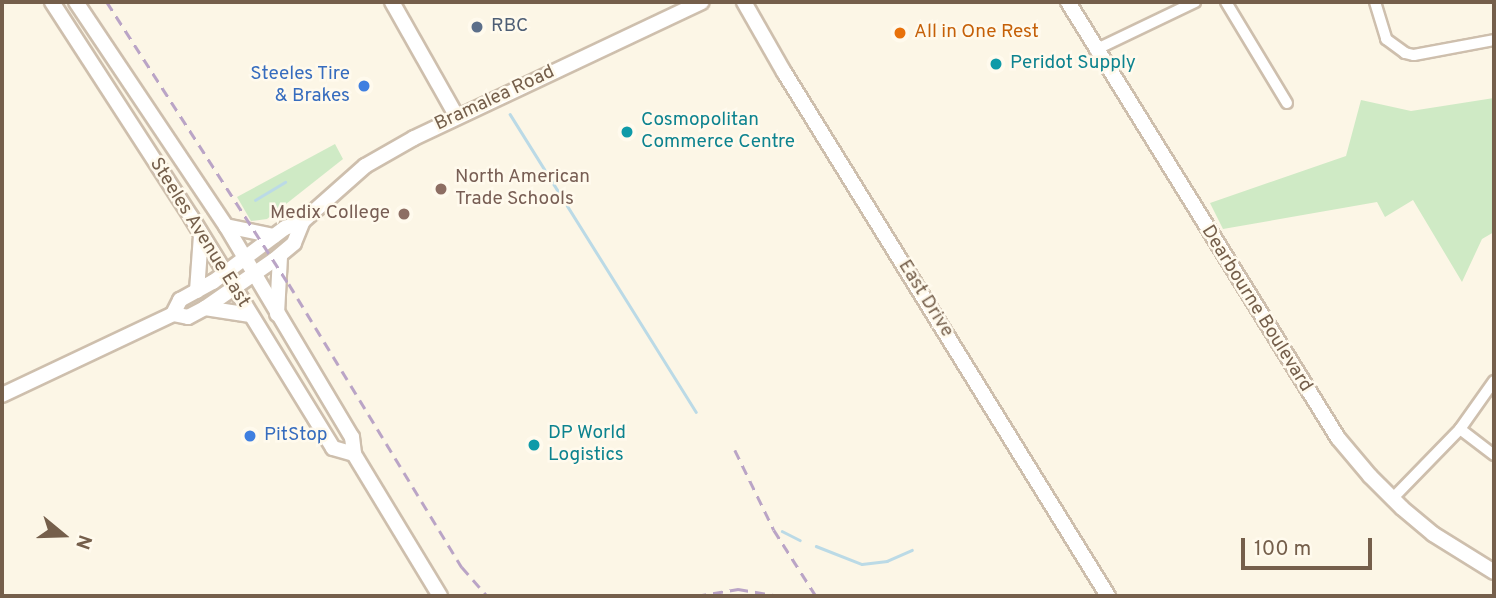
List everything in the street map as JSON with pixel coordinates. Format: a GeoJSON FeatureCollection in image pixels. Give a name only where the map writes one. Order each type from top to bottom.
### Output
{"type":"FeatureCollection","features":[{"type":"Feature","properties":{"kind":"main road","name":"Steeles Avenue East"},"geometry":{"type":"LineString","coordinates":[[52,2],[333,448],[354,454]]}},
{"type":"Feature","properties":{"kind":"main road","name":"Steeles Avenue East"},"geometry":{"type":"LineString","coordinates":[[76,2],[226,226],[276,314],[352,437],[354,454],[440,596]]}},
{"type":"Feature","properties":{"kind":"main road"},"geometry":{"type":"LineString","coordinates":[[392,2],[457,117]]}},
{"type":"Feature","properties":{"kind":"main road","name":"Bramalea Road"},"geometry":{"type":"LineString","coordinates":[[173,314],[180,300],[245,260],[285,228],[303,221],[365,166],[457,117],[702,2]]}},
{"type":"Feature","properties":{"kind":"main road","name":"East Drive"},"geometry":{"type":"LineString","coordinates":[[744,2],[784,72],[1108,596]]}},
{"type":"Feature","properties":{"kind":"main road","name":"Dearbourne Boulevard"},"geometry":{"type":"LineString","coordinates":[[1068,2],[1095,50],[1323,416],[1355,460],[1392,499],[1433,534],[1494,572]]}},
{"type":"Feature","properties":{"kind":"main road","name":"Bramalea Road"},"geometry":{"type":"LineString","coordinates":[[2,395],[173,314],[188,317],[205,308],[280,256],[294,243],[303,221]]}},
{"type":"Feature","properties":{"kind":"main road"},"geometry":{"type":"LineString","coordinates":[[226,226],[274,236]]}},
{"type":"Feature","properties":{"kind":"main road"},"geometry":{"type":"LineString","coordinates":[[197,291],[201,235]]}},
{"type":"Feature","properties":{"kind":"main road"},"geometry":{"type":"LineString","coordinates":[[276,314],[280,256]]}},
{"type":"Feature","properties":{"kind":"main road"},"geometry":{"type":"LineString","coordinates":[[205,308],[250,315]]}},
{"type":"Feature","properties":{"kind":"street"},"geometry":{"type":"LineString","coordinates":[[1095,50],[1195,2]]}},
{"type":"Feature","properties":{"kind":"street"},"geometry":{"type":"LineString","coordinates":[[1226,2],[1287,103]]}},
{"type":"Feature","properties":{"kind":"street"},"geometry":{"type":"LineString","coordinates":[[1375,2],[1387,39],[1405,53],[1414,55],[1494,40]]}},
{"type":"Feature","properties":{"kind":"street"},"geometry":{"type":"LineString","coordinates":[[1392,499],[1460,429],[1494,380]]}},
{"type":"Feature","properties":{"kind":"street"},"geometry":{"type":"LineString","coordinates":[[1460,429],[1494,455]]}},
{"type":"Feature","properties":{"kind":"green space"},"geometry":{"type":"Polygon","coordinates":[[[1494,98],[1494,232],[1482,239],[1462,282],[1413,200],[1385,217],[1377,202],[1223,229],[1210,203],[1346,156],[1361,100],[1411,111],[1494,98]]]}},
{"type":"Feature","properties":{"kind":"green space"},"geometry":{"type":"Polygon","coordinates":[[[335,144],[343,159],[267,219],[251,221],[237,197],[335,144]]]}},
{"type":"Feature","properties":{"kind":"waterway"},"geometry":{"type":"LineString","coordinates":[[510,114],[696,412]]}},
{"type":"Feature","properties":{"kind":"waterway"},"geometry":{"type":"LineString","coordinates":[[255,200],[285,182]]}},
{"type":"Feature","properties":{"kind":"waterway"},"geometry":{"type":"LineString","coordinates":[[782,531],[800,540]]}},
{"type":"Feature","properties":{"kind":"waterway"},"geometry":{"type":"LineString","coordinates":[[816,546],[862,564],[887,561],[912,550]]}},
{"type":"Feature","properties":{"kind":"railway"},"geometry":{"type":"LineString","coordinates":[[107,2],[289,284],[462,567],[487,596]]}},
{"type":"Feature","properties":{"kind":"railway"},"geometry":{"type":"LineString","coordinates":[[735,450],[774,530],[816,596]]}},
{"type":"Feature","properties":{"kind":"railway"},"geometry":{"type":"LineString","coordinates":[[696,596],[738,589],[779,596]]}},
{"type":"Feature","properties":{"kind":"place","name":"RBC"},"geometry":{"type":"Point","coordinates":[477,27]}},
{"type":"Feature","properties":{"kind":"place","name":"All in One Rest"},"geometry":{"type":"Point","coordinates":[900,33]}},
{"type":"Feature","properties":{"kind":"place","name":"Peridot Supply"},"geometry":{"type":"Point","coordinates":[996,64]}},
{"type":"Feature","properties":{"kind":"place","name":"Steeles Tire & Brakes"},"geometry":{"type":"Point","coordinates":[364,86]}},
{"type":"Feature","properties":{"kind":"place","name":"Cosmopolitan Commerce Centre"},"geometry":{"type":"Point","coordinates":[627,132]}},
{"type":"Feature","properties":{"kind":"place","name":"North American Trade Schools"},"geometry":{"type":"Point","coordinates":[441,189]}},
{"type":"Feature","properties":{"kind":"place","name":"Medix College"},"geometry":{"type":"Point","coordinates":[404,214]}},
{"type":"Feature","properties":{"kind":"place","name":"PitStop"},"geometry":{"type":"Point","coordinates":[250,436]}},
{"type":"Feature","properties":{"kind":"place","name":"DP World Logistics"},"geometry":{"type":"Point","coordinates":[534,445]}}]}
